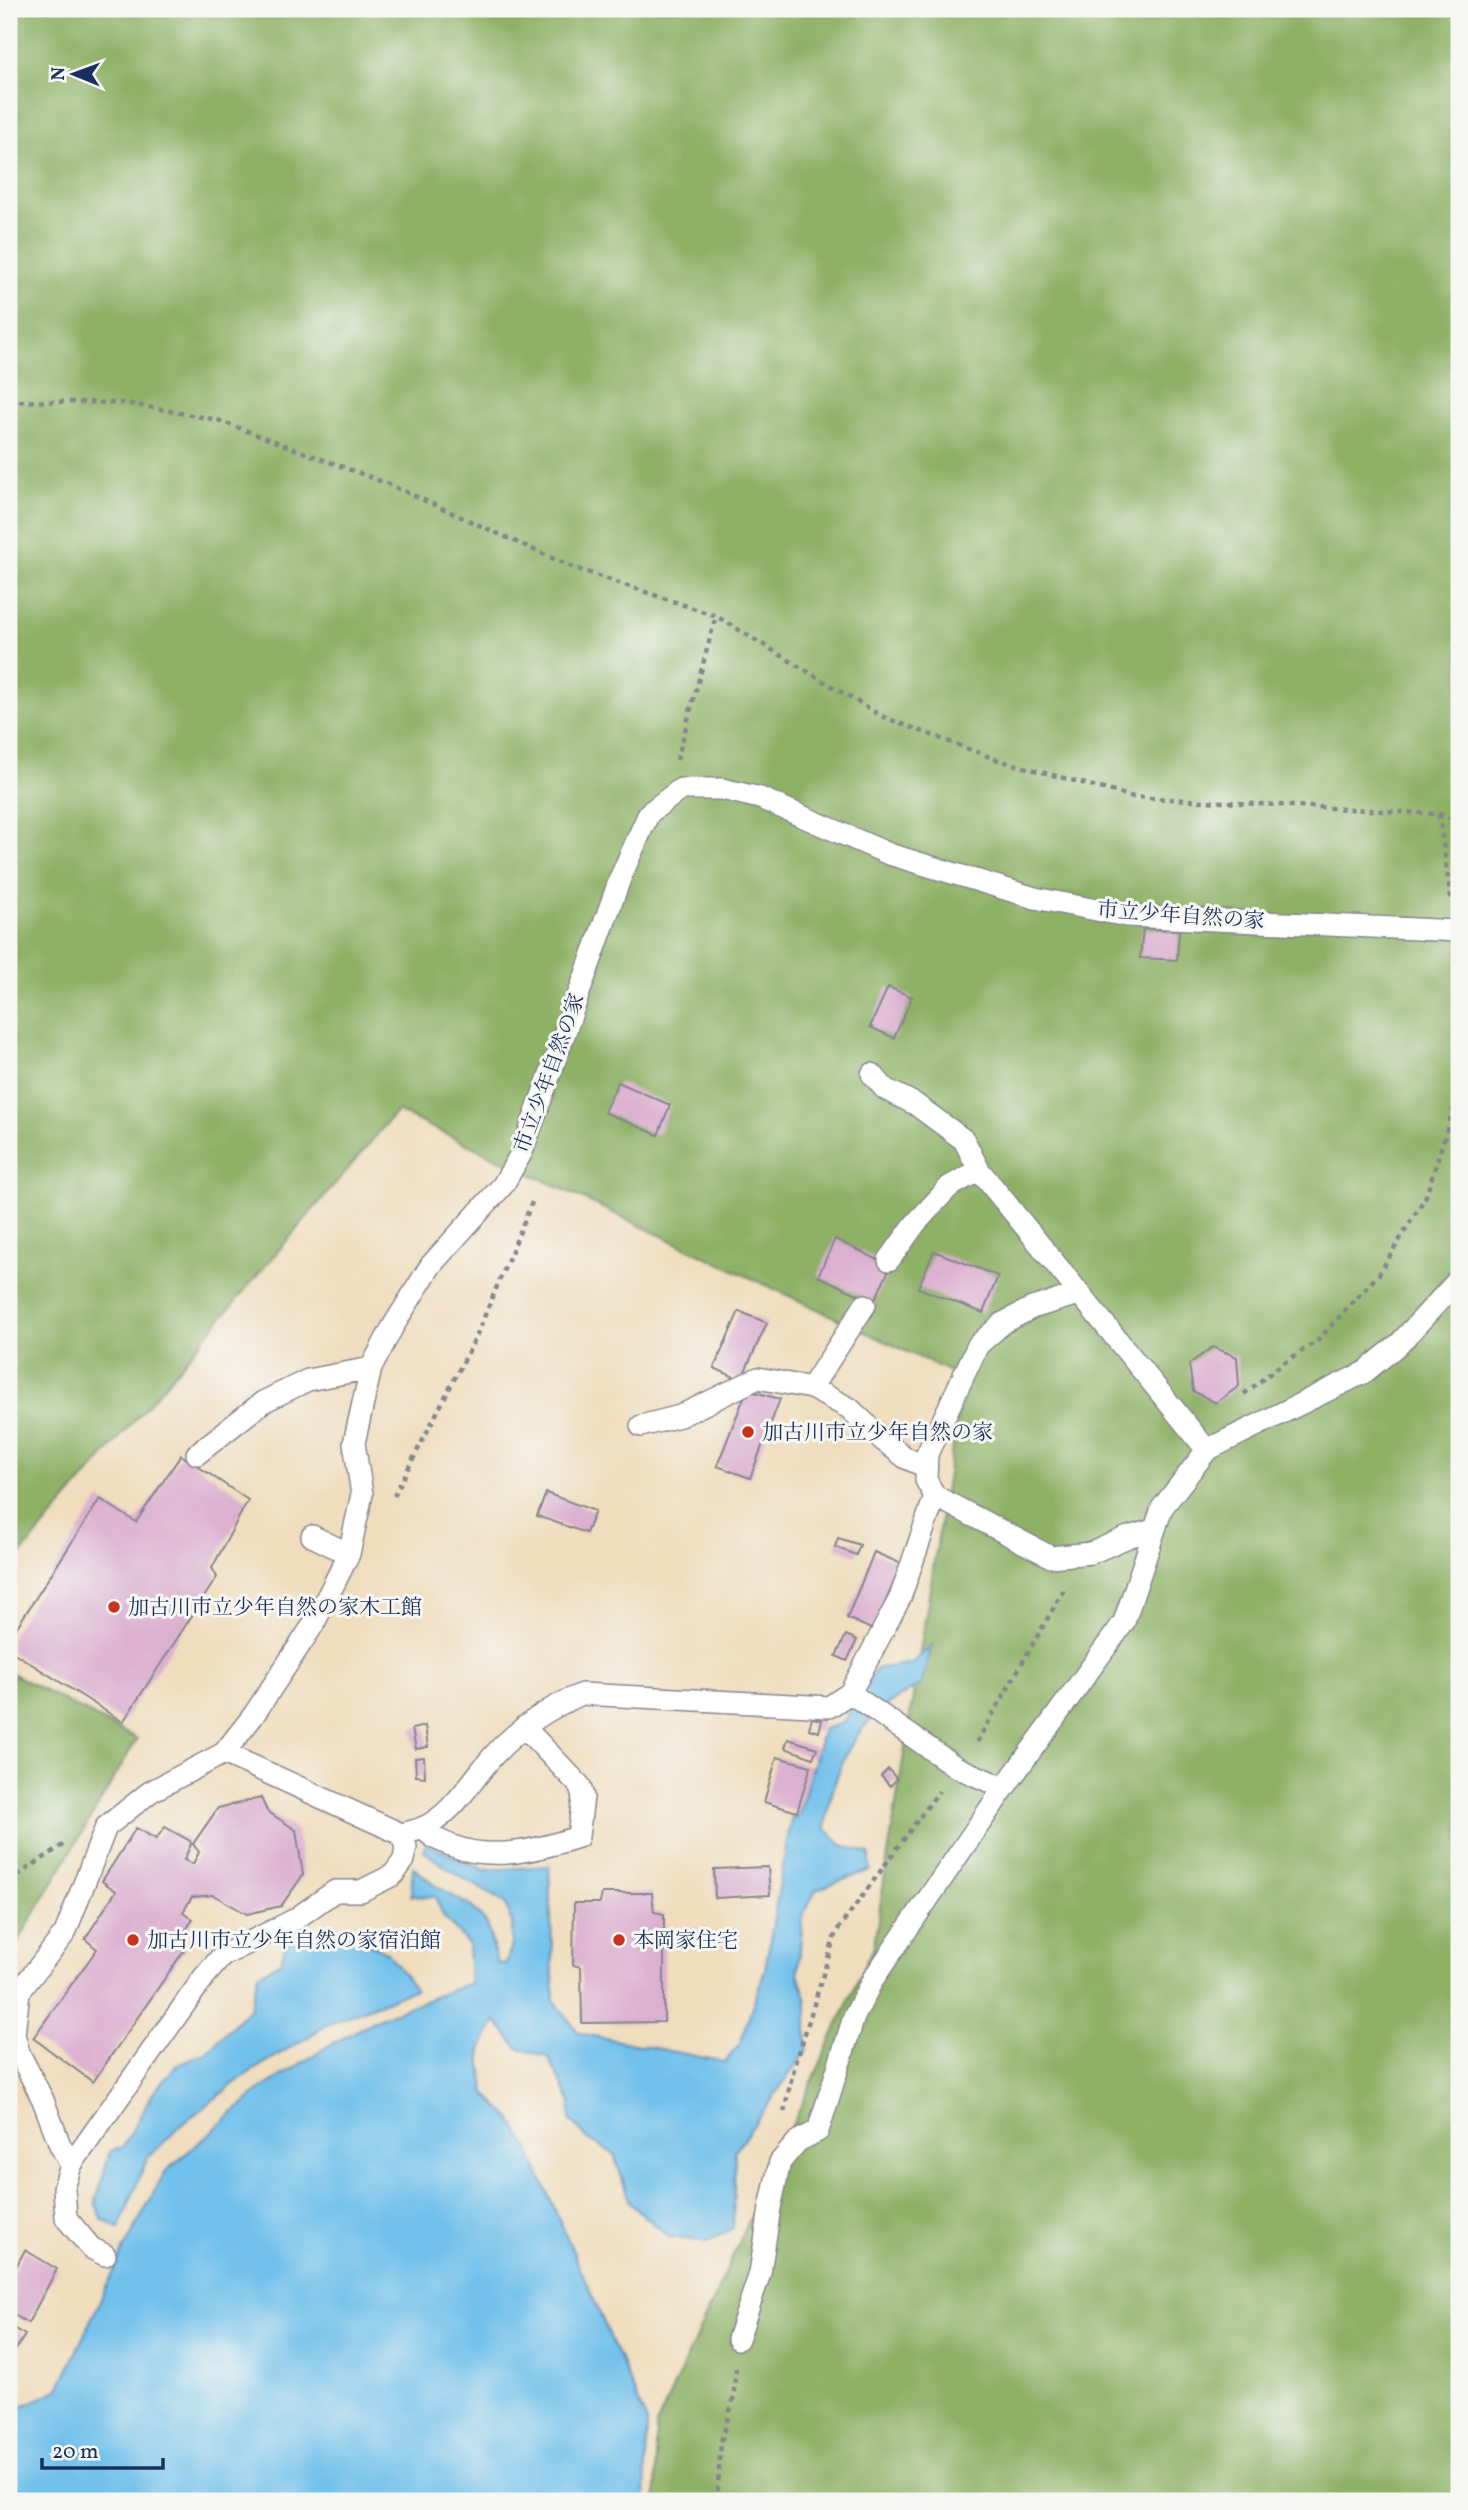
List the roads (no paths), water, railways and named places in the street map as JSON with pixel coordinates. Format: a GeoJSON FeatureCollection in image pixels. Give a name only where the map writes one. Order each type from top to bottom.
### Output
{"type":"FeatureCollection","features":[{"type":"Feature","properties":{"kind":"lane","name":"市立少年自然の家"},"geometry":{"type":"LineString","coordinates":[[14,1999],[65,1933],[106,1827],[150,1792],[224,1753],[253,1716],[313,1625],[349,1554],[362,1494],[354,1443],[371,1368],[431,1265],[503,1185],[522,1152],[589,961],[638,838],[649,813],[681,789],[722,789],[760,798],[889,854],[1035,898],[1127,916],[1459,931]]}},
{"type":"Feature","properties":{"kind":"lane"},"geometry":{"type":"LineString","coordinates":[[872,1074],[885,1089],[915,1104],[964,1140],[979,1170],[1206,1450]]}},
{"type":"Feature","properties":{"kind":"lane"},"geometry":{"type":"LineString","coordinates":[[889,1260],[915,1224],[949,1187],[979,1170]]}},
{"type":"Feature","properties":{"kind":"lane"},"geometry":{"type":"LineString","coordinates":[[738,2339],[760,2273],[780,2162],[798,2141],[818,2131],[853,2017],[873,1979],[1004,1788],[1124,1622],[1163,1508],[1206,1450],[1365,1372],[1400,1343],[1459,1279]]}},
{"type":"Feature","properties":{"kind":"lane"},"geometry":{"type":"LineString","coordinates":[[1079,1294],[1022,1313],[1003,1323],[978,1345],[927,1454],[926,1480],[935,1496],[1051,1557],[1091,1553],[1128,1537],[1153,1531]]}},
{"type":"Feature","properties":{"kind":"lane"},"geometry":{"type":"LineString","coordinates":[[811,1388],[865,1305]]}},
{"type":"Feature","properties":{"kind":"lane"},"geometry":{"type":"LineString","coordinates":[[197,1454],[263,1402],[308,1380],[371,1368]]}},
{"type":"Feature","properties":{"kind":"lane"},"geometry":{"type":"LineString","coordinates":[[640,1426],[680,1416],[758,1378],[811,1388],[849,1408],[906,1458],[926,1466]]}},
{"type":"Feature","properties":{"kind":"lane"},"geometry":{"type":"LineString","coordinates":[[224,1753],[401,1834],[424,1828],[452,1806],[494,1755],[524,1727],[556,1705],[582,1694],[829,1707],[850,1693],[900,1598],[935,1496]]}},
{"type":"Feature","properties":{"kind":"lane"},"geometry":{"type":"LineString","coordinates":[[312,1536],[349,1554]]}},
{"type":"Feature","properties":{"kind":"lane"},"geometry":{"type":"LineString","coordinates":[[850,1693],[956,1767],[1004,1788]]}},
{"type":"Feature","properties":{"kind":"lane"},"geometry":{"type":"LineString","coordinates":[[424,1828],[430,1837],[458,1848],[488,1854],[578,1845],[583,1797],[580,1786],[524,1727]]}},
{"type":"Feature","properties":{"kind":"lane"},"geometry":{"type":"LineString","coordinates":[[105,2255],[91,2248],[66,2218],[64,2188],[71,2165],[204,1977],[222,1956],[294,1920],[335,1891],[361,1891],[393,1875],[404,1860],[407,1847],[401,1834]]}},
{"type":"Feature","properties":{"kind":"lane"},"geometry":{"type":"LineString","coordinates":[[14,1999],[14,2034],[19,2053],[71,2165]]}},
{"type":"Feature","properties":{"kind":"water"},"geometry":{"type":"Polygon","coordinates":[[[932,1645],[921,1685],[880,1711],[865,1726],[843,1760],[825,1828],[842,1845],[870,1854],[870,1870],[816,1890],[803,1915],[798,1973],[807,2001],[807,2050],[735,2151],[733,2228],[708,2242],[669,2237],[630,2203],[614,2154],[588,2139],[570,2120],[571,2103],[548,2057],[518,2048],[496,2021],[481,2049],[486,2094],[511,2119],[528,2148],[647,2422],[645,2501],[9,2501],[9,2409],[30,2403],[59,2389],[124,2249],[165,2172],[262,2088],[330,2045],[377,2019],[470,1983],[468,1944],[444,1917],[435,1897],[411,1896],[413,1867],[435,1885],[473,1908],[487,1924],[497,1963],[506,1964],[512,1944],[512,1923],[505,1903],[448,1869],[423,1850],[426,1844],[485,1870],[549,1866],[554,2000],[579,2033],[725,2062],[740,2044],[765,1969],[791,1819],[799,1814],[823,1729],[843,1723],[876,1669],[912,1663],[932,1645]]]}},
{"type":"Feature","properties":{"kind":"water"},"geometry":{"type":"Polygon","coordinates":[[[360,1939],[388,1953],[415,1989],[329,2024],[244,2076],[182,2124],[147,2159],[119,2228],[101,2219],[96,2202],[110,2151],[123,2147],[153,2093],[176,2066],[206,2053],[250,2008],[258,1974],[281,1962],[287,1940],[360,1939]]]}},
{"type":"Feature","properties":{"kind":"place","name":"加古川市立少年自然の家"},"geometry":{"type":"Point","coordinates":[748,1432]}},
{"type":"Feature","properties":{"kind":"place","name":"加古川市立少年自然の家木工館"},"geometry":{"type":"Point","coordinates":[114,1607]}},
{"type":"Feature","properties":{"kind":"place","name":"加古川市立少年自然の家宿泊館"},"geometry":{"type":"Point","coordinates":[133,1940]}},
{"type":"Feature","properties":{"kind":"place","name":"本岡家住宅"},"geometry":{"type":"Point","coordinates":[619,1940]}}]}
